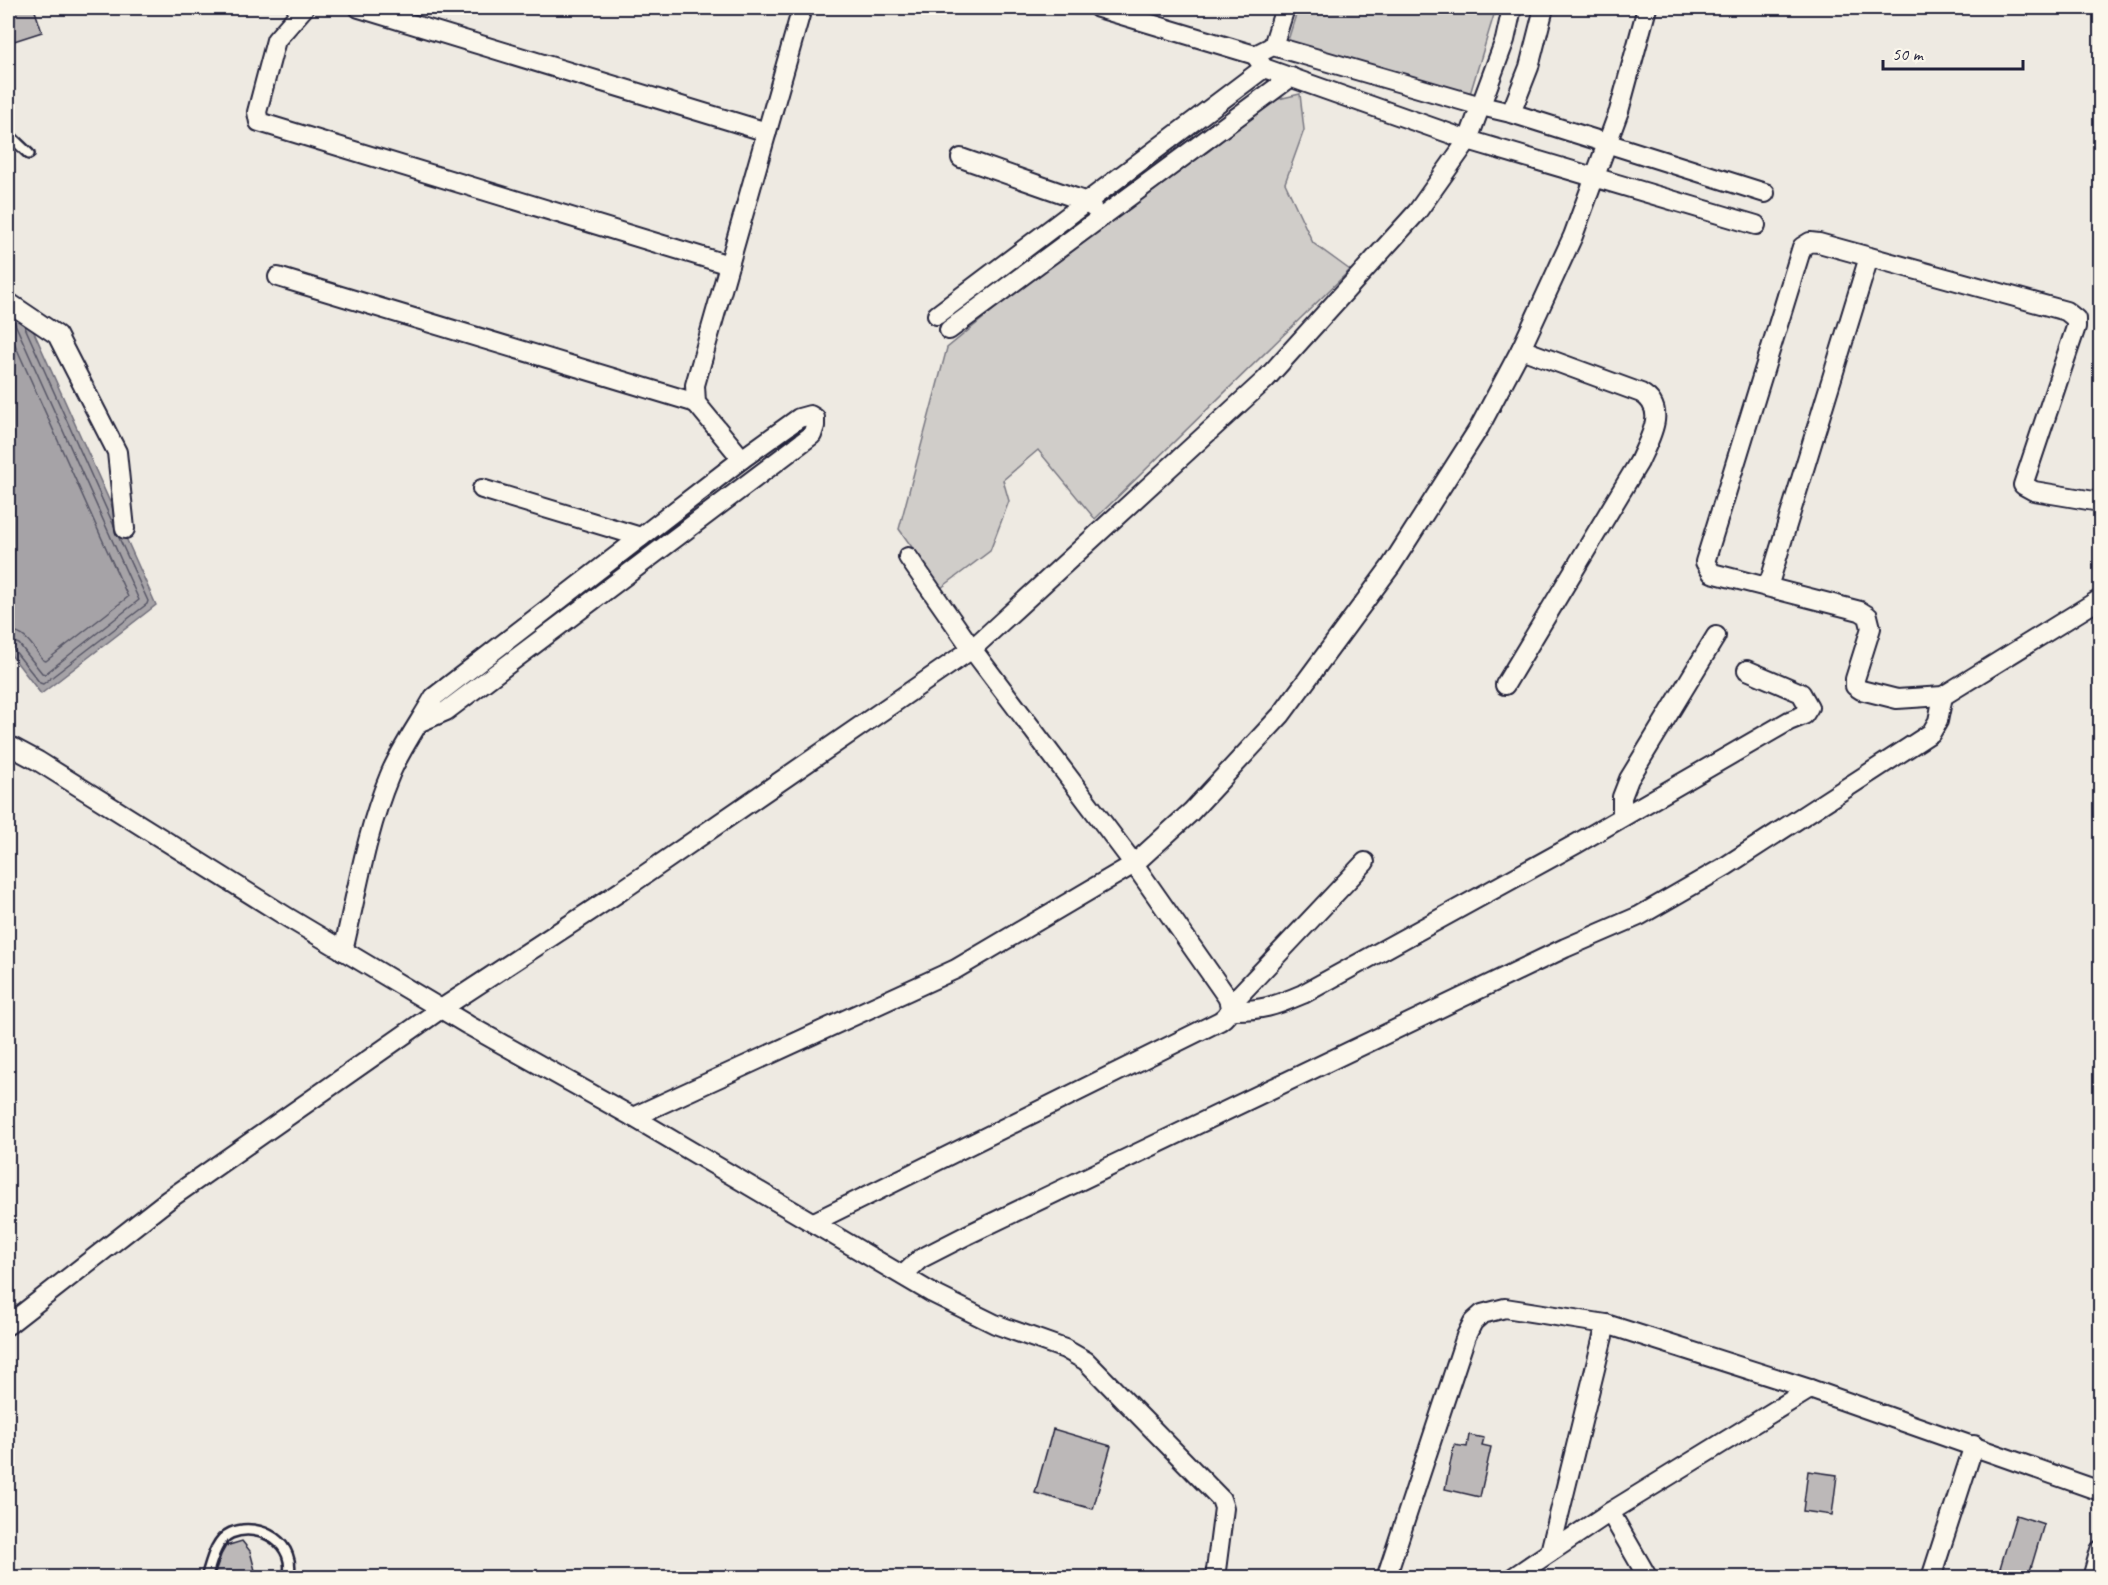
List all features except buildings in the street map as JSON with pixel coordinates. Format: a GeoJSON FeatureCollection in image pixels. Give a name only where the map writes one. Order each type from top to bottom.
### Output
{"type":"FeatureCollection","features":[{"type":"Feature","properties":{"kind":"street"},"geometry":{"type":"LineString","coordinates":[[304,8],[276,40],[257,111],[259,122],[729,265]]}},
{"type":"Feature","properties":{"kind":"street"},"geometry":{"type":"LineString","coordinates":[[359,8],[767,132]]}},
{"type":"Feature","properties":{"kind":"street"},"geometry":{"type":"LineString","coordinates":[[696,403],[695,385],[802,8]]}},
{"type":"Feature","properties":{"kind":"street"},"geometry":{"type":"LineString","coordinates":[[1098,8],[1260,61],[1291,77],[1468,140],[1756,225]]}},
{"type":"Feature","properties":{"kind":"street"},"geometry":{"type":"LineString","coordinates":[[938,315],[1087,202],[1260,61],[1273,46],[1285,8]]}},
{"type":"Feature","properties":{"kind":"street"},"geometry":{"type":"LineString","coordinates":[[8,1325],[168,1200],[441,1009],[621,891],[972,649],[1265,380],[1417,212],[1468,140],[1505,40],[1512,8]]}},
{"type":"Feature","properties":{"kind":"street"},"geometry":{"type":"LineString","coordinates":[[1511,113],[1529,67],[1544,8]]}},
{"type":"Feature","properties":{"kind":"street"},"geometry":{"type":"LineString","coordinates":[[633,1117],[956,969],[1134,864],[1191,812],[1281,715],[1391,566],[1479,428],[1521,349],[1573,236],[1620,111],[1647,8]]}},
{"type":"Feature","properties":{"kind":"street"},"geometry":{"type":"LineString","coordinates":[[1273,46],[1511,113],[1765,193]]}},
{"type":"Feature","properties":{"kind":"street"},"geometry":{"type":"LineString","coordinates":[[949,330],[1291,77]]}},
{"type":"Feature","properties":{"kind":"street"},"geometry":{"type":"LineString","coordinates":[[961,158],[1087,202],[1101,217]]}},
{"type":"Feature","properties":{"kind":"street"},"geometry":{"type":"LineString","coordinates":[[2100,502],[2034,491],[2023,485],[2076,327],[2076,320],[2066,311],[1810,242],[1802,247],[1705,562],[1712,573],[1860,611],[1868,616],[1871,628],[1855,679],[1855,686],[1861,690],[1898,699],[1943,696],[2100,599]]}},
{"type":"Feature","properties":{"kind":"street"},"geometry":{"type":"LineString","coordinates":[[1768,587],[1869,257]]}},
{"type":"Feature","properties":{"kind":"street"},"geometry":{"type":"LineString","coordinates":[[278,277],[696,403],[742,459]]}},
{"type":"Feature","properties":{"kind":"street"},"geometry":{"type":"LineString","coordinates":[[8,302],[57,335],[117,452],[125,529]]}},
{"type":"Feature","properties":{"kind":"street"},"geometry":{"type":"LineString","coordinates":[[1505,685],[1639,462],[1655,423],[1656,409],[1652,399],[1641,393],[1521,349]]}},
{"type":"Feature","properties":{"kind":"street"},"geometry":{"type":"LineString","coordinates":[[343,951],[371,833],[389,776],[434,697],[742,459],[799,418],[810,416],[815,418],[812,435],[446,711],[420,722]]}},
{"type":"Feature","properties":{"kind":"street"},"geometry":{"type":"LineString","coordinates":[[482,489],[641,537]]}},
{"type":"Feature","properties":{"kind":"street"},"geometry":{"type":"LineString","coordinates":[[908,557],[972,649],[1134,864],[1227,997],[1230,1007]]}},
{"type":"Feature","properties":{"kind":"street"},"geometry":{"type":"LineString","coordinates":[[1622,817],[1622,797],[1629,779],[1716,636]]}},
{"type":"Feature","properties":{"kind":"street"},"geometry":{"type":"LineString","coordinates":[[1230,1007],[1252,1011],[1273,1007],[1303,994],[1622,817],[1789,721],[1804,715],[1809,707],[1801,693],[1747,670]]}},
{"type":"Feature","properties":{"kind":"street"},"geometry":{"type":"LineString","coordinates":[[903,1275],[920,1259],[967,1235],[1565,948],[1639,916],[1726,866],[1931,733],[1938,721],[1943,696]]}},
{"type":"Feature","properties":{"kind":"street"},"geometry":{"type":"LineString","coordinates":[[8,745],[38,761],[343,951],[903,1275],[995,1324],[1077,1355],[1096,1369],[1221,1499],[1224,1508],[1215,1578]]}},
{"type":"Feature","properties":{"kind":"street"},"geometry":{"type":"LineString","coordinates":[[814,1222],[1220,1021],[1227,1016],[1230,1007],[1365,862]]}},
{"type":"Feature","properties":{"kind":"street"},"geometry":{"type":"LineString","coordinates":[[1386,1578],[1466,1336],[1473,1322],[1482,1314],[1506,1308],[1606,1324],[1810,1389],[2100,1491]]}},
{"type":"Feature","properties":{"kind":"street"},"geometry":{"type":"LineString","coordinates":[[1550,1551],[1606,1324]]}},
{"type":"Feature","properties":{"kind":"street"},"geometry":{"type":"LineString","coordinates":[[1512,1578],[1610,1512],[1810,1389]]}},
{"type":"Feature","properties":{"kind":"street"},"geometry":{"type":"LineString","coordinates":[[1931,1578],[1974,1445]]}},
{"type":"Feature","properties":{"kind":"street"},"geometry":{"type":"LineString","coordinates":[[1610,1512],[1648,1578]]}},
{"type":"Feature","properties":{"kind":"street"},"geometry":{"type":"LineString","coordinates":[[2092,1578],[2100,1550]]}},
{"type":"Feature","properties":{"kind":"lane"},"geometry":{"type":"LineString","coordinates":[[8,134],[29,154]]}},
{"type":"Feature","properties":{"kind":"lane"},"geometry":{"type":"LineString","coordinates":[[206,1578],[214,1551],[229,1534],[244,1531],[267,1533],[280,1542],[288,1558],[290,1570],[288,1578]]}},
{"type":"Feature","properties":{"kind":"shaded area"},"geometry":{"type":"Polygon","coordinates":[[[1298,8],[1496,8],[1467,104],[1285,50],[1298,8]]]}},
{"type":"Feature","properties":{"kind":"shaded area"},"geometry":{"type":"Polygon","coordinates":[[[1300,94],[1304,130],[1285,183],[1313,243],[1350,270],[1095,519],[1038,450],[1003,480],[1009,501],[990,551],[941,588],[899,529],[947,348],[1086,234],[1209,151],[1270,101],[1300,94]]]}},
{"type":"Feature","properties":{"kind":"water"},"geometry":{"type":"Polygon","coordinates":[[[8,299],[20,301],[156,605],[41,694],[8,651],[8,299]]]}}]}
